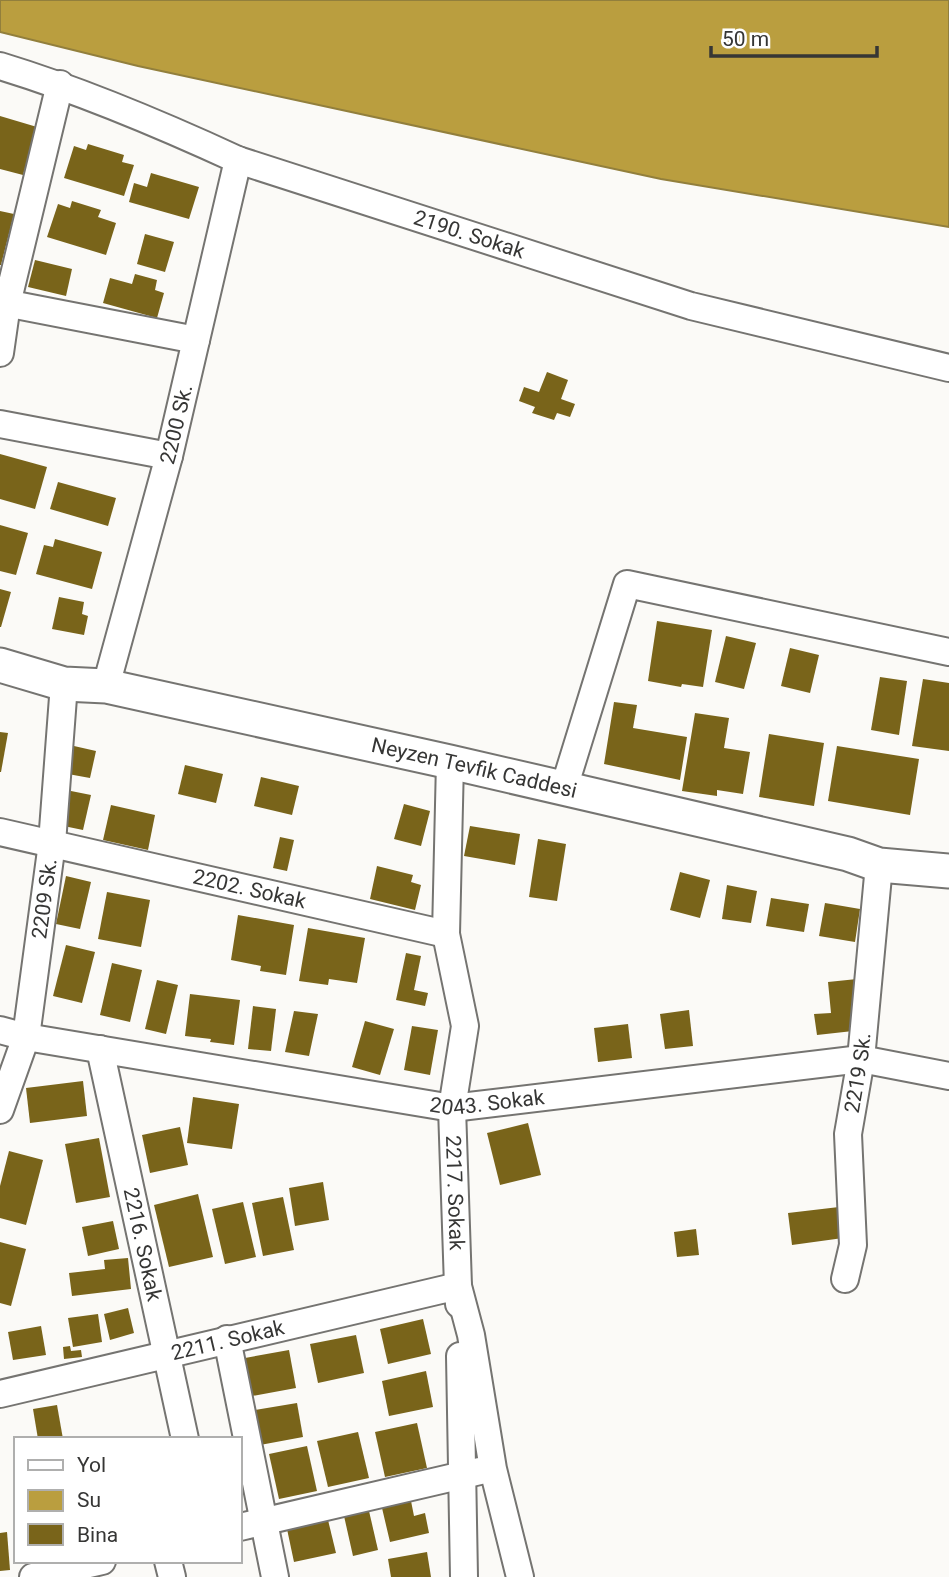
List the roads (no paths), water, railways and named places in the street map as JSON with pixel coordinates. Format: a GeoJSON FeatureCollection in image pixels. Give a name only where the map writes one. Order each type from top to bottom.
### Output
{"type":"FeatureCollection","features":[{"type":"Feature","properties":{"kind":"street","name":"2190. Sokak"},"geometry":{"type":"LineString","coordinates":[[0,66],[60,84],[174,130],[238,160],[691,306],[949,368]]}},
{"type":"Feature","properties":{"kind":"street"},"geometry":{"type":"LineString","coordinates":[[0,353],[3,303],[60,84]]}},
{"type":"Feature","properties":{"kind":"street","name":"2200 Sk."},"geometry":{"type":"LineString","coordinates":[[106,686],[169,456],[238,160]]}},
{"type":"Feature","properties":{"kind":"street"},"geometry":{"type":"LineString","coordinates":[[3,303],[196,340]]}},
{"type":"Feature","properties":{"kind":"street"},"geometry":{"type":"LineString","coordinates":[[0,424],[169,456]]}},
{"type":"Feature","properties":{"kind":"street"},"geometry":{"type":"LineString","coordinates":[[564,788],[627,584],[949,652]]}},
{"type":"Feature","properties":{"kind":"street","name":"Neyzen Tevfik Caddesi"},"geometry":{"type":"LineString","coordinates":[[0,665],[64,684],[106,686],[450,762],[848,854],[879,865],[949,871]]}},
{"type":"Feature","properties":{"kind":"street","name":"2209 Sk."},"geometry":{"type":"LineString","coordinates":[[0,1110],[26,1037],[52,843],[64,684]]}},
{"type":"Feature","properties":{"kind":"street","name":"2217. Sokak"},"geometry":{"type":"LineString","coordinates":[[450,762],[446,934],[465,1026],[452,1108],[458,1286],[471,1335],[493,1469],[520,1577]]}},
{"type":"Feature","properties":{"kind":"street","name":"2202. Sokak"},"geometry":{"type":"LineString","coordinates":[[0,832],[446,934]]}},
{"type":"Feature","properties":{"kind":"street","name":"2219 Sk."},"geometry":{"type":"LineString","coordinates":[[845,1279],[853,1245],[848,1134],[861,1059],[879,865]]}},
{"type":"Feature","properties":{"kind":"street","name":"2043. Sokak"},"geometry":{"type":"LineString","coordinates":[[0,1030],[26,1037],[452,1108],[861,1059],[949,1076]]}},
{"type":"Feature","properties":{"kind":"street","name":"2216. Sokak"},"geometry":{"type":"LineString","coordinates":[[100,1049],[185,1437]]}},
{"type":"Feature","properties":{"kind":"street"},"geometry":{"type":"LineString","coordinates":[[458,1286],[464,1475],[464,1577]]}},
{"type":"Feature","properties":{"kind":"street","name":"2211. Sokak"},"geometry":{"type":"LineString","coordinates":[[0,1394],[458,1286]]}},
{"type":"Feature","properties":{"kind":"street"},"geometry":{"type":"LineString","coordinates":[[227,1339],[240,1437]]}},
{"type":"Feature","properties":{"kind":"street"},"geometry":{"type":"LineString","coordinates":[[242,1450],[252,1524],[275,1577]]}},
{"type":"Feature","properties":{"kind":"street"},"geometry":{"type":"LineString","coordinates":[[252,1524],[493,1469]]}},
{"type":"Feature","properties":{"kind":"street"},"geometry":{"type":"LineString","coordinates":[[33,1577],[93,1563]]}},
{"type":"Feature","properties":{"kind":"water"},"geometry":{"type":"Polygon","coordinates":[[[0,0],[949,0],[949,227],[661,179],[138,66],[0,32],[0,0]]]}}]}
